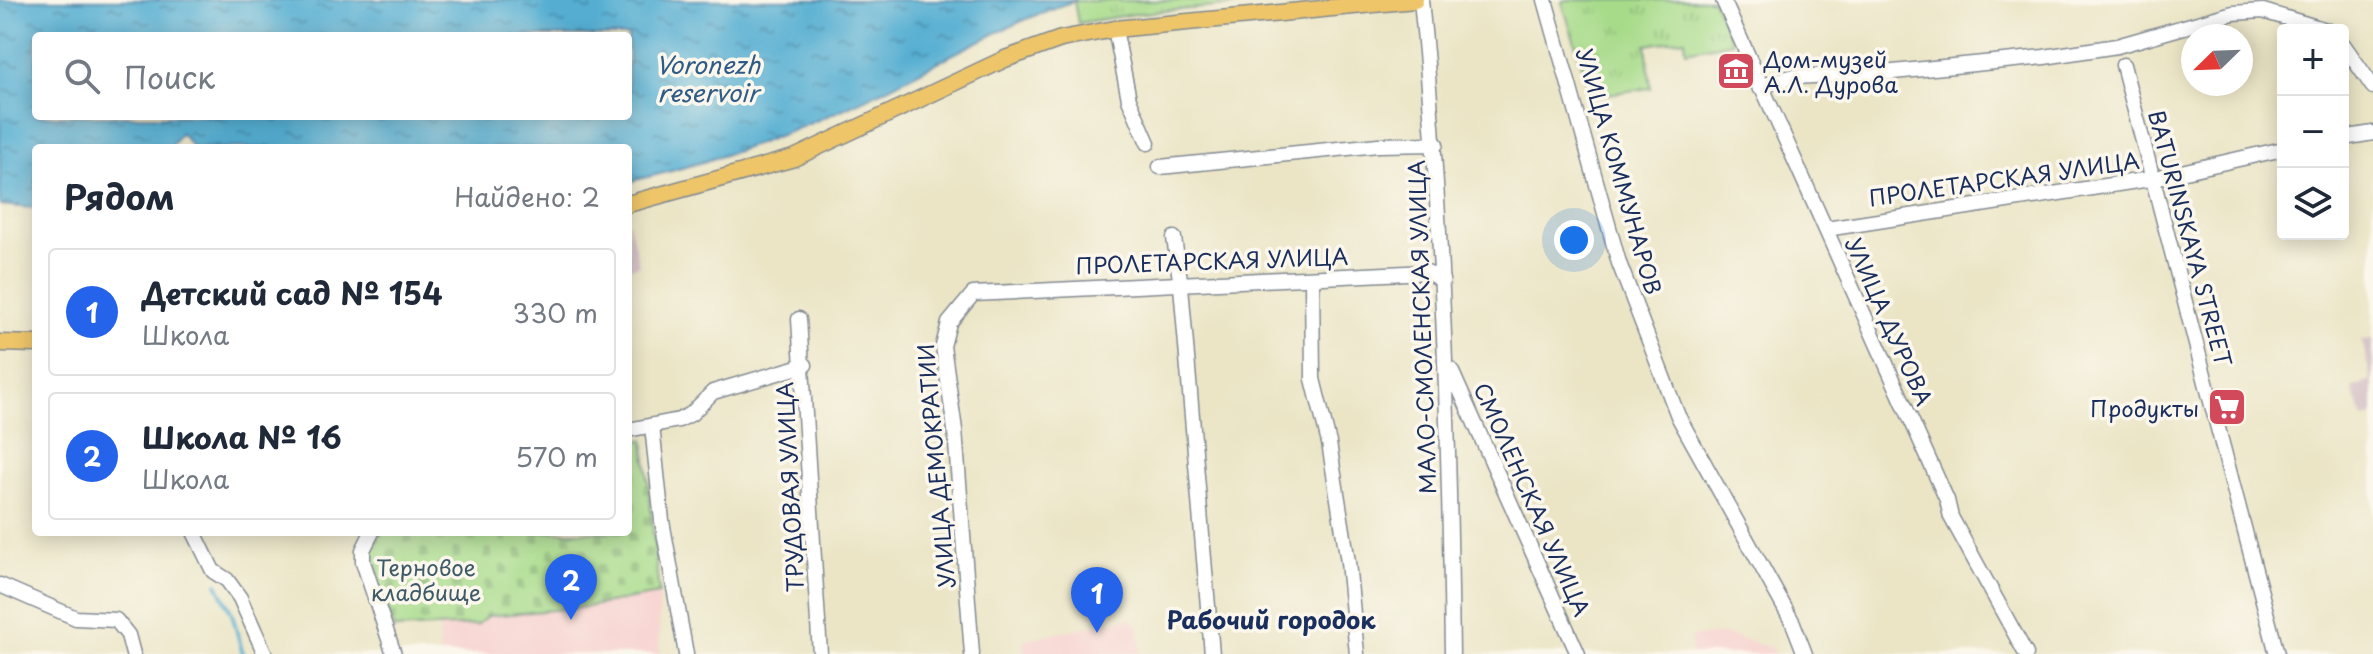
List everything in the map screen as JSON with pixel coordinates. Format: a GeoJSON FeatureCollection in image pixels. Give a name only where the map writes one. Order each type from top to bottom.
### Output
{"type":"FeatureCollection","features":[{"type":"Feature","properties":{"kind":"main road"},"geometry":{"type":"LineString","coordinates":[[632,203],[794,158],[1035,47],[1115,29],[1418,0]]}},
{"type":"Feature","properties":{"kind":"main road"},"geometry":{"type":"LineString","coordinates":[[0,343],[32,344]]}},
{"type":"Feature","properties":{"kind":"street","name":"МАЛО-СМОЛЕНСКАЯ УЛИЦА"},"geometry":{"type":"LineString","coordinates":[[1418,0],[1436,144],[1447,362],[1452,654]]}},
{"type":"Feature","properties":{"kind":"street","name":"УЛИЦА КОММУНАРОВ"},"geometry":{"type":"LineString","coordinates":[[1545,0],[1619,263],[1678,416],[1793,623],[1805,654]]}},
{"type":"Feature","properties":{"kind":"street","name":"УЛИЦА ДУРОВА"},"geometry":{"type":"LineString","coordinates":[[1723,0],[1759,87],[1947,500],[1951,517],[2026,654]]}},
{"type":"Feature","properties":{"kind":"street"},"geometry":{"type":"LineString","coordinates":[[1759,87],[1791,77],[1883,73],[2117,46],[2233,13],[2263,11],[2306,24]]}},
{"type":"Feature","properties":{"kind":"street"},"geometry":{"type":"LineString","coordinates":[[1115,29],[1129,99],[1148,143]]}},
{"type":"Feature","properties":{"kind":"street"},"geometry":{"type":"LineString","coordinates":[[2349,51],[2373,87]]}},
{"type":"Feature","properties":{"kind":"street","name":"BATURINSKAYA STREET"},"geometry":{"type":"LineString","coordinates":[[2123,65],[2150,179],[2277,654]]}},
{"type":"Feature","properties":{"kind":"street"},"geometry":{"type":"LineString","coordinates":[[2349,137],[2373,133]]}},
{"type":"Feature","properties":{"kind":"street"},"geometry":{"type":"LineString","coordinates":[[1160,167],[1378,145],[1436,144]]}},
{"type":"Feature","properties":{"kind":"street","name":"ПРОЛЕТАРСКАЯ УЛИЦА"},"geometry":{"type":"LineString","coordinates":[[1826,229],[2150,179],[2277,150]]}},
{"type":"Feature","properties":{"kind":"street"},"geometry":{"type":"LineString","coordinates":[[1174,238],[1181,286],[1212,654]]}},
{"type":"Feature","properties":{"kind":"street","name":"ПРОЛЕТАРСКАЯ УЛИЦА"},"geometry":{"type":"LineString","coordinates":[[982,291],[1181,286],[1427,272],[1442,280]]}},
{"type":"Feature","properties":{"kind":"street"},"geometry":{"type":"LineString","coordinates":[[1312,278],[1313,379],[1329,443],[1348,562],[1357,654]]}},
{"type":"Feature","properties":{"kind":"street","name":"УЛИЦА ДЕМОКРАТИИ"},"geometry":{"type":"LineString","coordinates":[[972,654],[955,430],[943,346],[957,309],[973,294],[982,291]]}},
{"type":"Feature","properties":{"kind":"street","name":"ТРУДОВАЯ УЛИЦА"},"geometry":{"type":"LineString","coordinates":[[799,319],[805,365],[820,654]]}},
{"type":"Feature","properties":{"kind":"street","name":"СМОЛЕНСКАЯ УЛИЦА"},"geometry":{"type":"LineString","coordinates":[[1447,362],[1578,654]]}},
{"type":"Feature","properties":{"kind":"street"},"geometry":{"type":"LineString","coordinates":[[632,429],[691,414],[713,392],[805,365]]}},
{"type":"Feature","properties":{"kind":"street"},"geometry":{"type":"LineString","coordinates":[[652,426],[662,521],[686,654]]}},
{"type":"Feature","properties":{"kind":"street"},"geometry":{"type":"LineString","coordinates":[[196,536],[213,571],[227,580],[240,598],[265,654]]}},
{"type":"Feature","properties":{"kind":"street"},"geometry":{"type":"LineString","coordinates":[[370,536],[363,550],[363,562],[394,654]]}},
{"type":"Feature","properties":{"kind":"street"},"geometry":{"type":"LineString","coordinates":[[0,585],[76,618],[116,620],[128,635],[133,654]]}},
{"type":"Feature","properties":{"kind":"shaded area"},"geometry":{"type":"Polygon","coordinates":[[[632,235],[639,265],[632,268],[632,235]]]}},
{"type":"Feature","properties":{"kind":"shaded area"},"geometry":{"type":"Polygon","coordinates":[[[2373,339],[2373,416],[2363,418],[2352,388],[2371,381],[2362,340],[2373,339]]]}},
{"type":"Feature","properties":{"kind":"shaded area"},"geometry":{"type":"Polygon","coordinates":[[[659,594],[660,654],[439,654],[440,624],[477,625],[487,616],[586,607],[659,594]]]}},
{"type":"Feature","properties":{"kind":"shaded area"},"geometry":{"type":"Polygon","coordinates":[[[1129,618],[1139,627],[1140,654],[1025,654],[1023,640],[1129,618]]]}},
{"type":"Feature","properties":{"kind":"shaded area"},"geometry":{"type":"Polygon","coordinates":[[[1725,634],[1769,647],[1777,654],[1690,654],[1691,637],[1725,634]]]}},
{"type":"Feature","properties":{"kind":"green space"},"geometry":{"type":"Polygon","coordinates":[[[1297,0],[1141,13],[1078,23],[1074,1],[1297,0]]]}},
{"type":"Feature","properties":{"kind":"green space"},"geometry":{"type":"Polygon","coordinates":[[[1713,0],[1732,42],[1686,51],[1685,39],[1646,45],[1651,88],[1592,96],[1562,2],[1713,0]]]}},
{"type":"Feature","properties":{"kind":"green space","name":"Терновое кладбище"},"geometry":{"type":"Polygon","coordinates":[[[644,440],[659,594],[586,607],[488,616],[477,625],[394,629],[368,558],[380,536],[632,536],[632,441],[644,440]]]}},
{"type":"Feature","properties":{"kind":"water","name":"Voronezh reservoir"},"geometry":{"type":"Polygon","coordinates":[[[0,0],[1077,0],[987,37],[841,110],[789,132],[709,160],[632,181],[632,144],[190,144],[181,133],[173,144],[32,144],[32,208],[0,205],[0,0]]]}},
{"type":"Feature","properties":{"kind":"waterway"},"geometry":{"type":"LineString","coordinates":[[217,584],[232,614],[243,654]]}},
{"type":"Feature","properties":{"kind":"place","name":"Дом-музей А.Л. Дурова"},"geometry":{"type":"Point","coordinates":[1736,71]}},
{"type":"Feature","properties":{"kind":"place","name":"Продукты"},"geometry":{"type":"Point","coordinates":[2227,407]}},
{"type":"Feature","properties":{"kind":"place","name":"Школа № 16"},"geometry":{"type":"Point","coordinates":[571,620]}},
{"type":"Feature","properties":{"kind":"place","name":"Детский сад № 154"},"geometry":{"type":"Point","coordinates":[1097,633]}},
{"type":"Feature","properties":{"kind":"district","name":"Рабочий городок"},"geometry":{"type":"Point","coordinates":[1271,619]}}]}
